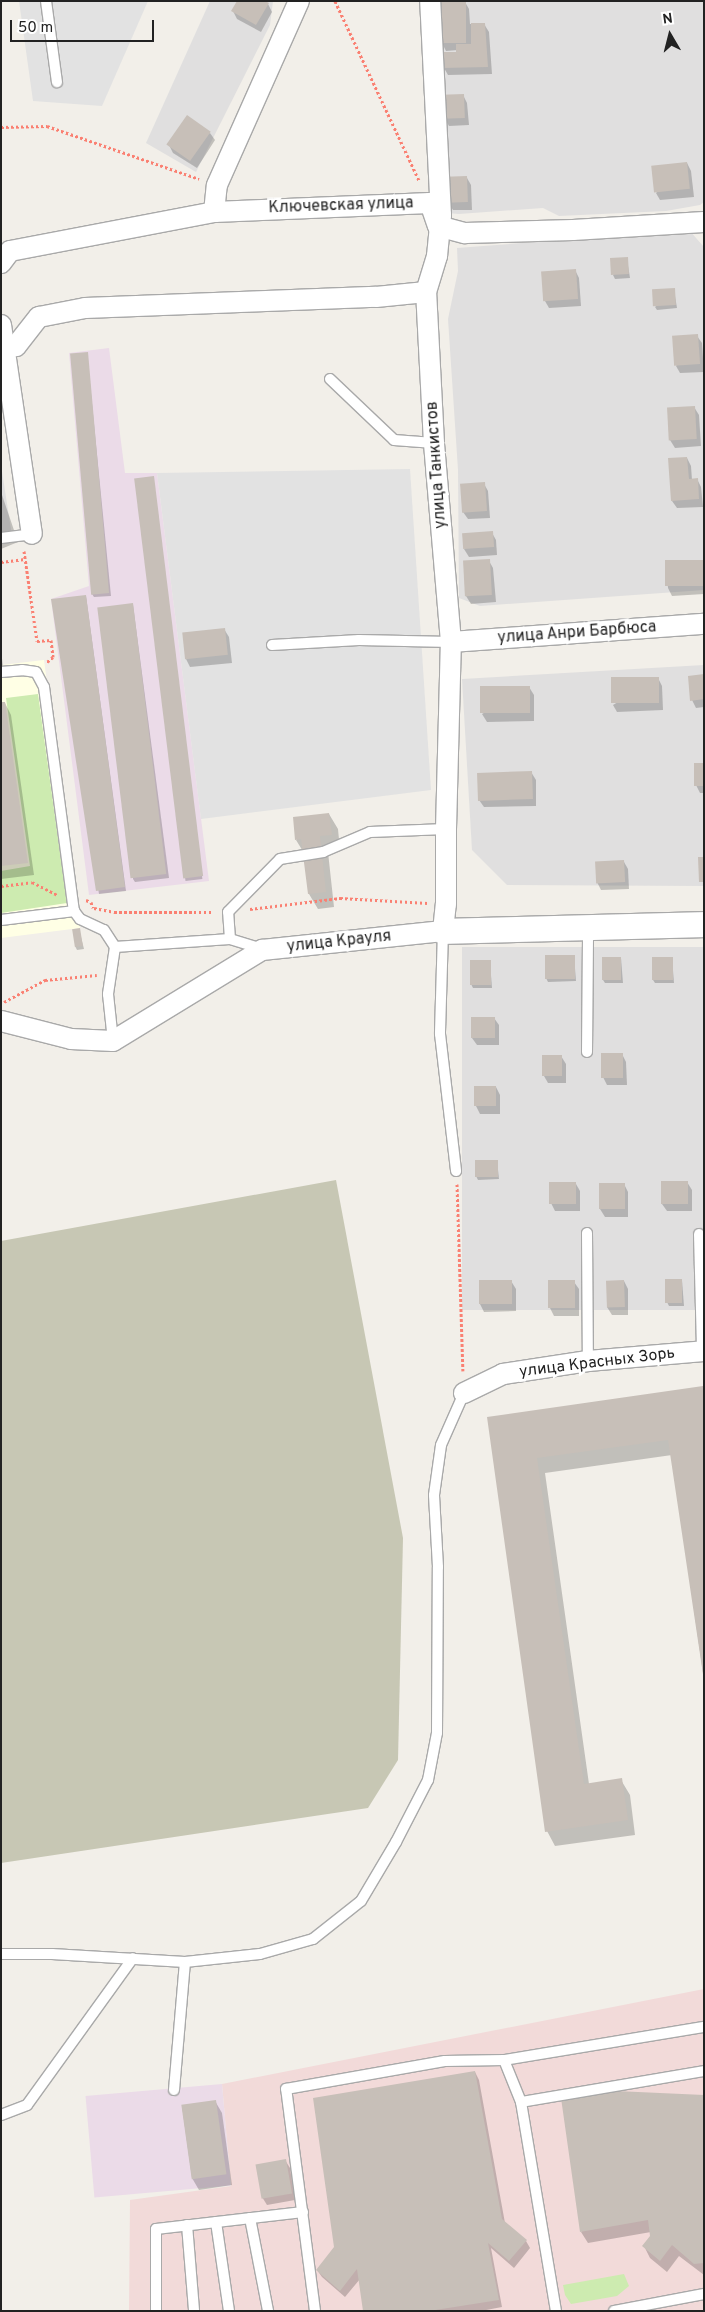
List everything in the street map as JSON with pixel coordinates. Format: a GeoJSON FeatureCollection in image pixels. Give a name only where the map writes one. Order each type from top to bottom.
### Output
{"type":"FeatureCollection","features":[{"type":"Feature","properties":{"kind":"street"},"geometry":{"type":"LineString","coordinates":[[214,212],[217,185],[299,1]]}},
{"type":"Feature","properties":{"kind":"street","name":"улица Танкистов"},"geometry":{"type":"LineString","coordinates":[[430,1],[441,215],[438,226],[437,256],[426,292],[434,443],[451,642],[446,904],[443,931]]}},
{"type":"Feature","properties":{"kind":"street","name":"Ключевская улица"},"geometry":{"type":"LineString","coordinates":[[1,263],[10,251],[214,212],[430,204],[438,226]]}},
{"type":"Feature","properties":{"kind":"street"},"geometry":{"type":"LineString","coordinates":[[438,226],[465,233],[573,230],[704,222]]}},
{"type":"Feature","properties":{"kind":"street"},"geometry":{"type":"LineString","coordinates":[[3,348],[16,346],[39,317],[84,308],[366,297],[426,292]]}},
{"type":"Feature","properties":{"kind":"street"},"geometry":{"type":"LineString","coordinates":[[1,325],[32,534]]}},
{"type":"Feature","properties":{"kind":"street","name":"улица Анри Барбюса"},"geometry":{"type":"LineString","coordinates":[[451,642],[704,624]]}},
{"type":"Feature","properties":{"kind":"street","name":"улица Крауля"},"geometry":{"type":"LineString","coordinates":[[113,1041],[262,950],[443,931],[704,924]]}},
{"type":"Feature","properties":{"kind":"street"},"geometry":{"type":"LineString","coordinates":[[1,1021],[71,1039],[113,1041]]}},
{"type":"Feature","properties":{"kind":"street","name":"улица Красных Зорь"},"geometry":{"type":"LineString","coordinates":[[464,1393],[503,1374],[588,1361],[703,1351]]}},
{"type":"Feature","properties":{"kind":"lane"},"geometry":{"type":"LineString","coordinates":[[46,1],[56,82]]}},
{"type":"Feature","properties":{"kind":"lane"},"geometry":{"type":"LineString","coordinates":[[330,379],[394,440],[434,443]]}},
{"type":"Feature","properties":{"kind":"lane"},"geometry":{"type":"LineString","coordinates":[[1,538],[32,534]]}},
{"type":"Feature","properties":{"kind":"lane"},"geometry":{"type":"LineString","coordinates":[[272,645],[359,640],[451,642]]}},
{"type":"Feature","properties":{"kind":"lane"},"geometry":{"type":"LineString","coordinates":[[1,672],[22,670],[36,672],[44,687],[74,911],[80,919],[104,930],[114,947],[108,994],[113,1041]]}},
{"type":"Feature","properties":{"kind":"lane"},"geometry":{"type":"LineString","coordinates":[[230,939],[228,912],[280,858],[323,852],[370,832],[446,829]]}},
{"type":"Feature","properties":{"kind":"lane"},"geometry":{"type":"LineString","coordinates":[[1,920],[74,911]]}},
{"type":"Feature","properties":{"kind":"lane"},"geometry":{"type":"LineString","coordinates":[[587,1052],[588,926]]}},
{"type":"Feature","properties":{"kind":"lane"},"geometry":{"type":"LineString","coordinates":[[443,931],[440,1034],[456,1171]]}},
{"type":"Feature","properties":{"kind":"lane"},"geometry":{"type":"LineString","coordinates":[[114,947],[230,939],[262,950]]}},
{"type":"Feature","properties":{"kind":"lane"},"geometry":{"type":"LineString","coordinates":[[587,1233],[588,1361]]}},
{"type":"Feature","properties":{"kind":"lane"},"geometry":{"type":"LineString","coordinates":[[699,1234],[703,1351]]}},
{"type":"Feature","properties":{"kind":"lane"},"geometry":{"type":"LineString","coordinates":[[1,1954],[52,1954],[186,1962],[260,1954],[313,1939],[362,1901],[396,1842],[428,1780],[437,1732],[438,1567],[434,1496],[441,1444],[464,1393]]}},
{"type":"Feature","properties":{"kind":"lane"},"geometry":{"type":"LineString","coordinates":[[1,2115],[27,2105],[133,1958]]}},
{"type":"Feature","properties":{"kind":"lane"},"geometry":{"type":"LineString","coordinates":[[174,2090],[186,1962]]}},
{"type":"Feature","properties":{"kind":"lane"},"geometry":{"type":"LineString","coordinates":[[316,2311],[286,2089],[445,2061],[504,2060],[704,2027]]}},
{"type":"Feature","properties":{"kind":"lane"},"geometry":{"type":"LineString","coordinates":[[504,2060],[521,2102],[556,2311]]}},
{"type":"Feature","properties":{"kind":"lane"},"geometry":{"type":"LineString","coordinates":[[521,2102],[704,2071]]}},
{"type":"Feature","properties":{"kind":"lane"},"geometry":{"type":"LineString","coordinates":[[156,2311],[156,2228],[303,2212]]}},
{"type":"Feature","properties":{"kind":"lane"},"geometry":{"type":"LineString","coordinates":[[250,2218],[268,2311]]}},
{"type":"Feature","properties":{"kind":"lane"},"geometry":{"type":"LineString","coordinates":[[216,2222],[229,2311]]}},
{"type":"Feature","properties":{"kind":"lane"},"geometry":{"type":"LineString","coordinates":[[187,2225],[194,2311]]}},
{"type":"Feature","properties":{"kind":"lane"},"geometry":{"type":"LineString","coordinates":[[614,2311],[704,2294]]}},
{"type":"Feature","properties":{"kind":"path"},"geometry":{"type":"LineString","coordinates":[[335,1],[430,204]]}},
{"type":"Feature","properties":{"kind":"path"},"geometry":{"type":"LineString","coordinates":[[1,127],[47,126],[217,185]]}},
{"type":"Feature","properties":{"kind":"path"},"geometry":{"type":"LineString","coordinates":[[1,562],[25,559]]}},
{"type":"Feature","properties":{"kind":"path"},"geometry":{"type":"LineString","coordinates":[[1,1004],[45,980],[111,974]]}},
{"type":"Feature","properties":{"kind":"path"},"geometry":{"type":"LineString","coordinates":[[456,1171],[463,1370]]}},
{"type":"Feature","properties":{"kind":"shaded area"},"geometry":{"type":"Polygon","coordinates":[[[19,1],[148,1],[102,106],[33,101],[19,1]]]}},
{"type":"Feature","properties":{"kind":"shaded area"},"geometry":{"type":"Polygon","coordinates":[[[210,1],[273,1],[270,25],[196,172],[146,143],[210,1]]]}},
{"type":"Feature","properties":{"kind":"shaded area"},"geometry":{"type":"Polygon","coordinates":[[[435,1],[704,1],[704,202],[700,205],[666,211],[559,216],[543,208],[459,214],[447,213],[435,1]]]}},
{"type":"Feature","properties":{"kind":"shaded area"},"geometry":{"type":"Polygon","coordinates":[[[689,230],[704,247],[704,590],[480,606],[459,598],[458,470],[448,319],[458,271],[457,248],[689,230]]]}},
{"type":"Feature","properties":{"kind":"shaded area"},"geometry":{"type":"Polygon","coordinates":[[[109,348],[125,473],[157,473],[209,881],[89,895],[51,599],[89,586],[69,353],[109,348]]]}},
{"type":"Feature","properties":{"kind":"shaded area"},"geometry":{"type":"Polygon","coordinates":[[[1,465],[12,536],[1,538],[1,465]]]}},
{"type":"Feature","properties":{"kind":"shaded area"},"geometry":{"type":"Polygon","coordinates":[[[410,469],[431,790],[201,819],[157,473],[410,469]]]}},
{"type":"Feature","properties":{"kind":"shaded area"},"geometry":{"type":"Polygon","coordinates":[[[44,660],[80,928],[1,938],[1,665],[44,660]]]}},
{"type":"Feature","properties":{"kind":"shaded area"},"geometry":{"type":"Polygon","coordinates":[[[704,665],[704,886],[507,885],[472,850],[462,679],[704,665]]]}},
{"type":"Feature","properties":{"kind":"shaded area"},"geometry":{"type":"Polygon","coordinates":[[[462,947],[704,947],[704,1310],[462,1310],[462,947]]]}},
{"type":"Feature","properties":{"kind":"shaded area"},"geometry":{"type":"Polygon","coordinates":[[[336,1180],[403,1538],[398,1760],[368,1808],[1,1863],[1,1241],[336,1180]]]}},
{"type":"Feature","properties":{"kind":"shaded area"},"geometry":{"type":"Polygon","coordinates":[[[704,1989],[704,2311],[129,2311],[130,2200],[231,2186],[222,2084],[704,1989]]]}},
{"type":"Feature","properties":{"kind":"shaded area"},"geometry":{"type":"Polygon","coordinates":[[[222,2084],[231,2186],[94,2198],[86,2096],[222,2084]]]}},
{"type":"Feature","properties":{"kind":"green space"},"geometry":{"type":"Polygon","coordinates":[[[38,694],[67,903],[1,913],[1,871],[30,866],[6,698],[38,694]]]}},
{"type":"Feature","properties":{"kind":"green space"},"geometry":{"type":"Polygon","coordinates":[[[624,2274],[629,2286],[617,2296],[571,2304],[565,2295],[563,2285],[624,2274]]]}},
{"type":"Feature","properties":{"kind":"building"},"geometry":{"type":"Polygon","coordinates":[[[237,1],[265,1],[269,3],[256,25],[231,11],[237,1]]]}},
{"type":"Feature","properties":{"kind":"building"},"geometry":{"type":"Polygon","coordinates":[[[439,1],[466,1],[466,43],[439,43],[439,1]]]}},
{"type":"Feature","properties":{"kind":"building"},"geometry":{"type":"Polygon","coordinates":[[[471,23],[485,23],[488,67],[442,68],[442,52],[456,52],[456,44],[471,44],[471,23]]]}},
{"type":"Feature","properties":{"kind":"building"},"geometry":{"type":"Polygon","coordinates":[[[464,94],[465,118],[443,119],[442,95],[464,94]]]}},
{"type":"Feature","properties":{"kind":"building"},"geometry":{"type":"Polygon","coordinates":[[[187,115],[211,132],[190,161],[166,144],[187,115]]]}},
{"type":"Feature","properties":{"kind":"building"},"geometry":{"type":"Polygon","coordinates":[[[687,162],[690,189],[654,193],[651,166],[687,162]]]}},
{"type":"Feature","properties":{"kind":"building"},"geometry":{"type":"Polygon","coordinates":[[[467,176],[468,202],[447,203],[446,177],[467,176]]]}},
{"type":"Feature","properties":{"kind":"building"},"geometry":{"type":"Polygon","coordinates":[[[628,257],[629,274],[611,275],[610,258],[628,257]]]}},
{"type":"Feature","properties":{"kind":"building"},"geometry":{"type":"Polygon","coordinates":[[[576,269],[578,299],[543,301],[541,271],[576,269]]]}},
{"type":"Feature","properties":{"kind":"building"},"geometry":{"type":"Polygon","coordinates":[[[675,288],[676,305],[653,306],[652,289],[675,288]]]}},
{"type":"Feature","properties":{"kind":"building"},"geometry":{"type":"Polygon","coordinates":[[[698,334],[700,364],[674,366],[672,336],[698,334]]]}},
{"type":"Feature","properties":{"kind":"building"},"geometry":{"type":"Polygon","coordinates":[[[88,352],[109,593],[91,595],[70,354],[88,352]]]}},
{"type":"Feature","properties":{"kind":"building"},"geometry":{"type":"Polygon","coordinates":[[[695,406],[697,439],[669,440],[667,407],[695,406]]]}},
{"type":"Feature","properties":{"kind":"building"},"geometry":{"type":"Polygon","coordinates":[[[687,457],[689,479],[698,478],[699,499],[671,501],[668,458],[687,457]]]}},
{"type":"Feature","properties":{"kind":"building"},"geometry":{"type":"Polygon","coordinates":[[[154,476],[203,876],[183,878],[134,478],[154,476]]]}},
{"type":"Feature","properties":{"kind":"building"},"geometry":{"type":"Polygon","coordinates":[[[485,482],[487,511],[462,513],[460,484],[485,482]]]}},
{"type":"Feature","properties":{"kind":"building"},"geometry":{"type":"Polygon","coordinates":[[[493,531],[494,547],[463,549],[462,533],[493,531]]]}},
{"type":"Feature","properties":{"kind":"building"},"geometry":{"type":"Polygon","coordinates":[[[490,559],[492,595],[465,596],[463,560],[490,559]]]}},
{"type":"Feature","properties":{"kind":"building"},"geometry":{"type":"Polygon","coordinates":[[[665,560],[704,560],[704,586],[665,586],[665,560]]]}},
{"type":"Feature","properties":{"kind":"building"},"geometry":{"type":"Polygon","coordinates":[[[86,595],[125,887],[96,891],[51,599],[86,595]]]}},
{"type":"Feature","properties":{"kind":"building"},"geometry":{"type":"Polygon","coordinates":[[[133,603],[166,874],[131,878],[97,607],[133,603]]]}},
{"type":"Feature","properties":{"kind":"building"},"geometry":{"type":"Polygon","coordinates":[[[225,628],[228,655],[185,659],[182,632],[225,628]]]}},
{"type":"Feature","properties":{"kind":"building"},"geometry":{"type":"Polygon","coordinates":[[[704,674],[704,699],[690,701],[688,676],[704,674]]]}},
{"type":"Feature","properties":{"kind":"building"},"geometry":{"type":"Polygon","coordinates":[[[611,677],[659,677],[659,703],[611,703],[611,677]]]}},
{"type":"Feature","properties":{"kind":"building"},"geometry":{"type":"Polygon","coordinates":[[[480,686],[530,686],[530,713],[480,713],[480,686]]]}},
{"type":"Feature","properties":{"kind":"building"},"geometry":{"type":"Polygon","coordinates":[[[1,702],[5,702],[28,863],[1,866],[1,702]]]}},
{"type":"Feature","properties":{"kind":"building"},"geometry":{"type":"Polygon","coordinates":[[[694,763],[704,763],[704,786],[694,786],[694,763]]]}},
{"type":"Feature","properties":{"kind":"building"},"geometry":{"type":"Polygon","coordinates":[[[532,771],[533,799],[478,801],[477,773],[532,771]]]}},
{"type":"Feature","properties":{"kind":"building"},"geometry":{"type":"Polygon","coordinates":[[[329,813],[332,835],[320,836],[326,892],[308,894],[301,839],[295,840],[293,817],[329,813]]]}},
{"type":"Feature","properties":{"kind":"building"},"geometry":{"type":"Polygon","coordinates":[[[698,857],[704,857],[704,882],[699,882],[698,857]]]}},
{"type":"Feature","properties":{"kind":"building"},"geometry":{"type":"Polygon","coordinates":[[[624,860],[625,882],[596,883],[595,862],[624,860]]]}},
{"type":"Feature","properties":{"kind":"building"},"geometry":{"type":"Polygon","coordinates":[[[80,928],[83,946],[75,947],[72,929],[80,928]]]}},
{"type":"Feature","properties":{"kind":"building"},"geometry":{"type":"Polygon","coordinates":[[[545,955],[575,955],[575,979],[545,979],[545,955]]]}},
{"type":"Feature","properties":{"kind":"building"},"geometry":{"type":"Polygon","coordinates":[[[602,957],[621,957],[621,980],[602,980],[602,957]]]}},
{"type":"Feature","properties":{"kind":"building"},"geometry":{"type":"Polygon","coordinates":[[[652,957],[673,957],[673,980],[652,980],[652,957]]]}},
{"type":"Feature","properties":{"kind":"building"},"geometry":{"type":"Polygon","coordinates":[[[470,960],[491,960],[491,985],[470,985],[470,960]]]}},
{"type":"Feature","properties":{"kind":"building"},"geometry":{"type":"Polygon","coordinates":[[[471,1017],[495,1017],[495,1038],[471,1038],[471,1017]]]}},
{"type":"Feature","properties":{"kind":"building"},"geometry":{"type":"Polygon","coordinates":[[[601,1053],[623,1053],[623,1078],[601,1078],[601,1053]]]}},
{"type":"Feature","properties":{"kind":"building"},"geometry":{"type":"Polygon","coordinates":[[[542,1055],[562,1055],[562,1076],[542,1076],[542,1055]]]}},
{"type":"Feature","properties":{"kind":"building"},"geometry":{"type":"Polygon","coordinates":[[[474,1086],[496,1086],[496,1106],[474,1106],[474,1086]]]}},
{"type":"Feature","properties":{"kind":"building"},"geometry":{"type":"Polygon","coordinates":[[[475,1160],[498,1160],[498,1177],[475,1177],[475,1160]]]}},
{"type":"Feature","properties":{"kind":"building"},"geometry":{"type":"Polygon","coordinates":[[[661,1181],[688,1181],[688,1204],[661,1204],[661,1181]]]}},
{"type":"Feature","properties":{"kind":"building"},"geometry":{"type":"Polygon","coordinates":[[[549,1182],[576,1182],[576,1204],[549,1204],[549,1182]]]}},
{"type":"Feature","properties":{"kind":"building"},"geometry":{"type":"Polygon","coordinates":[[[599,1183],[625,1183],[625,1209],[599,1209],[599,1183]]]}},
{"type":"Feature","properties":{"kind":"building"},"geometry":{"type":"Polygon","coordinates":[[[665,1279],[682,1279],[682,1303],[665,1303],[665,1279]]]}},
{"type":"Feature","properties":{"kind":"building"},"geometry":{"type":"Polygon","coordinates":[[[479,1280],[512,1280],[512,1304],[479,1304],[479,1280]]]}},
{"type":"Feature","properties":{"kind":"building"},"geometry":{"type":"Polygon","coordinates":[[[548,1280],[575,1280],[575,1308],[548,1308],[548,1280]]]}},
{"type":"Feature","properties":{"kind":"building"},"geometry":{"type":"Polygon","coordinates":[[[624,1280],[625,1307],[607,1308],[606,1281],[624,1280]]]}},
{"type":"Feature","properties":{"kind":"building"},"geometry":{"type":"Polygon","coordinates":[[[703,1386],[704,1681],[668,1440],[537,1458],[584,1784],[622,1778],[628,1820],[545,1832],[487,1417],[703,1386]]]}},
{"type":"Feature","properties":{"kind":"building"},"geometry":{"type":"Polygon","coordinates":[[[475,2071],[502,2219],[527,2240],[509,2261],[488,2243],[499,2300],[429,2311],[363,2311],[357,2269],[340,2291],[316,2270],[334,2247],[313,2098],[475,2071]]]}},
{"type":"Feature","properties":{"kind":"building"},"geometry":{"type":"Polygon","coordinates":[[[616,2091],[704,2095],[704,2263],[694,2264],[672,2245],[660,2261],[642,2246],[650,2236],[648,2220],[580,2232],[561,2098],[616,2091]]]}},
{"type":"Feature","properties":{"kind":"building"},"geometry":{"type":"Polygon","coordinates":[[[216,2100],[226,2174],[192,2179],[181,2105],[216,2100]]]}},
{"type":"Feature","properties":{"kind":"building"},"geometry":{"type":"Polygon","coordinates":[[[286,2159],[292,2193],[262,2199],[255,2164],[286,2159]]]}}]}
